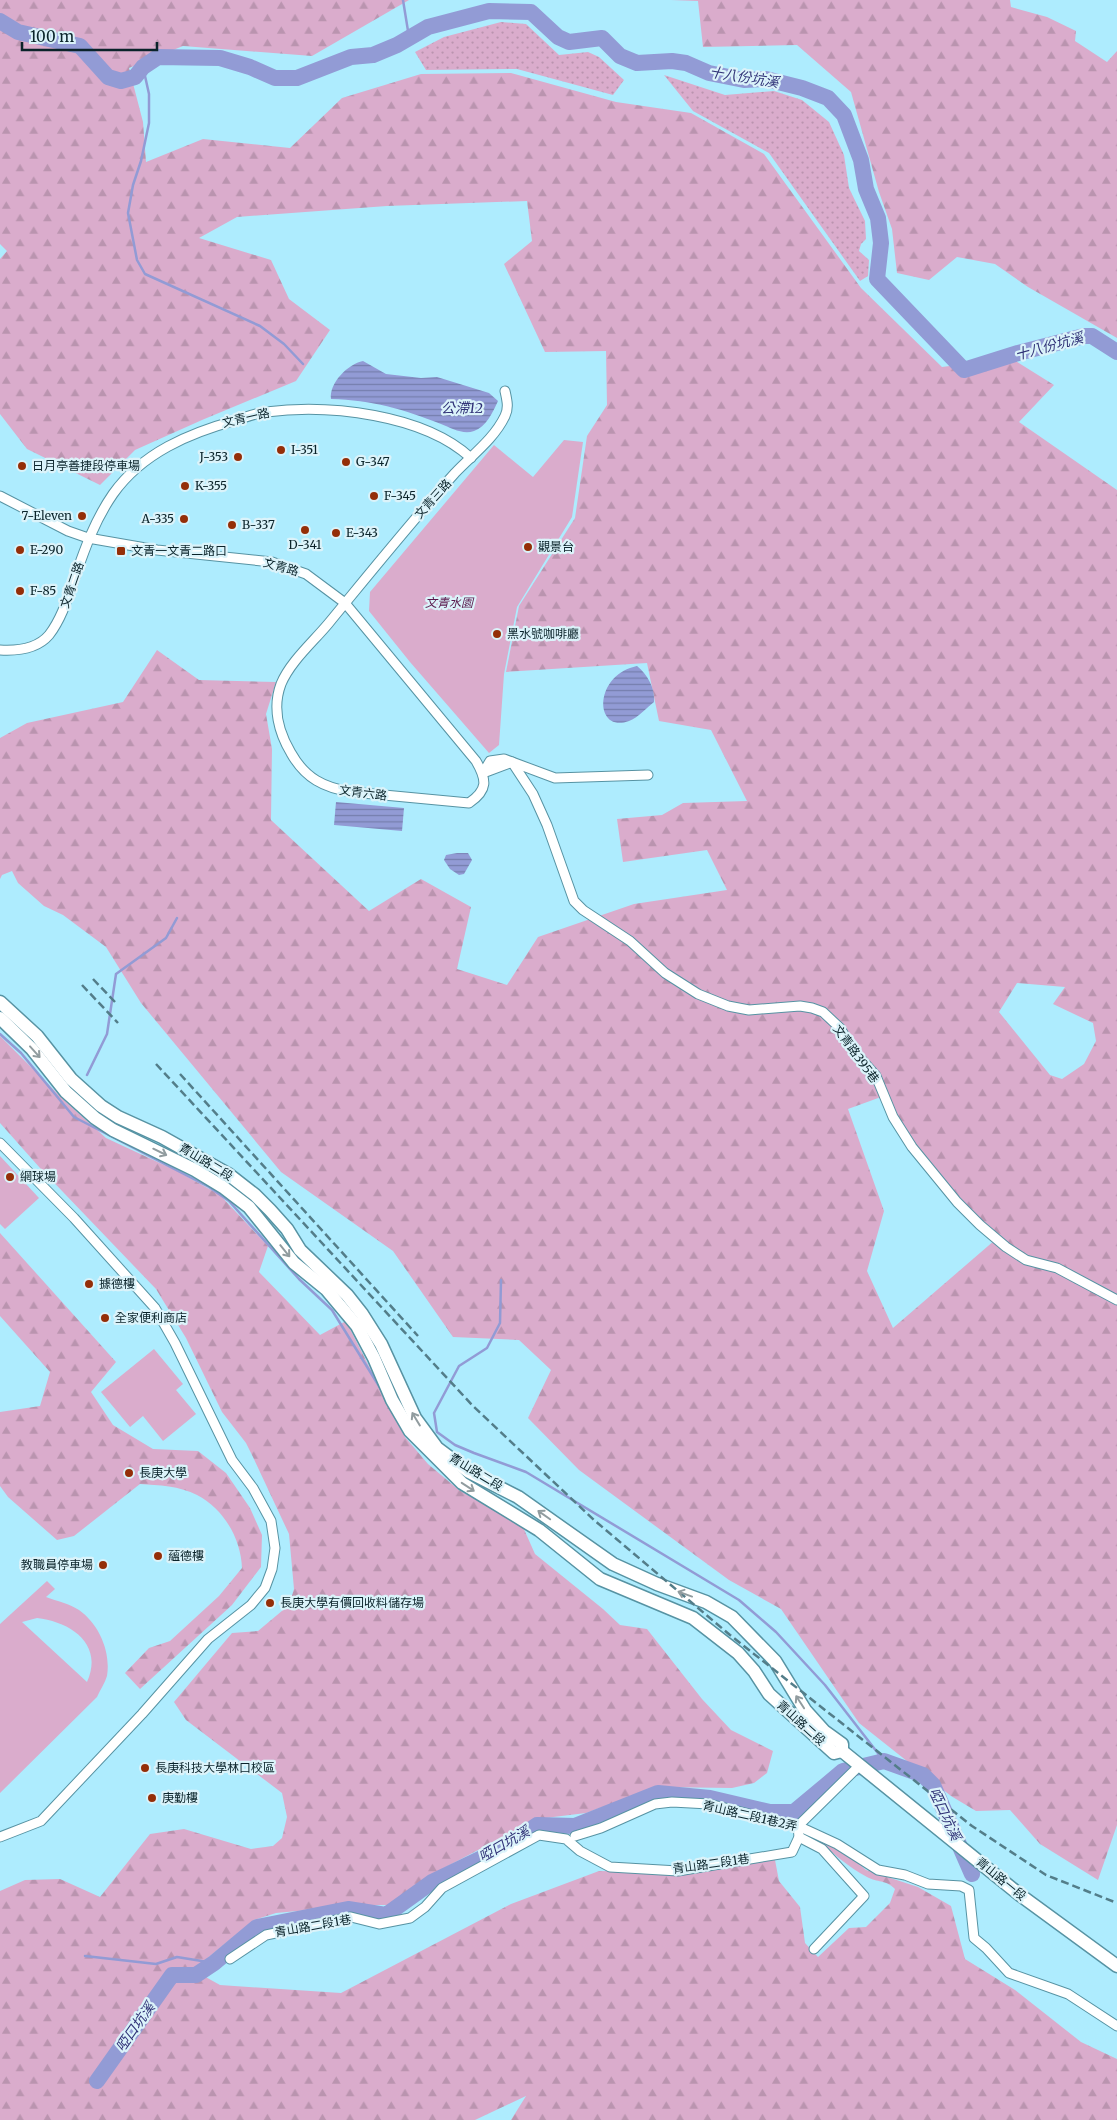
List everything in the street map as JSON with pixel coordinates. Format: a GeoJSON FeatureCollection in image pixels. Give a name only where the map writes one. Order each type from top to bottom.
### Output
{"type":"FeatureCollection","features":[{"type":"Feature","properties":{"kind":"street","name":"文青三路"},"geometry":{"type":"LineString","coordinates":[[345,603],[422,510],[497,431],[508,408],[505,391]]}},
{"type":"Feature","properties":{"kind":"street","name":"文青一路"},"geometry":{"type":"LineString","coordinates":[[88,538],[113,494],[142,462],[188,436],[214,426],[265,412],[336,410],[392,419],[446,438],[471,458]]}},
{"type":"Feature","properties":{"kind":"street","name":"文青路"},"geometry":{"type":"LineString","coordinates":[[0,496],[68,531],[88,538],[157,550],[272,562],[306,574],[345,603],[470,754],[483,773]]}},
{"type":"Feature","properties":{"kind":"street","name":"文青二路"},"geometry":{"type":"LineString","coordinates":[[0,650],[27,648],[42,642],[50,634],[62,613],[88,538]]}},
{"type":"Feature","properties":{"kind":"street","name":"文青六路"},"geometry":{"type":"LineString","coordinates":[[345,603],[293,666],[282,684],[277,718],[281,734],[297,764],[320,784],[336,790],[469,803],[480,796],[484,786],[483,773]]}},
{"type":"Feature","properties":{"kind":"street"},"geometry":{"type":"LineString","coordinates":[[483,773],[490,761],[504,759],[555,778],[648,775]]}},
{"type":"Feature","properties":{"kind":"street","name":"文青路395巷"},"geometry":{"type":"LineString","coordinates":[[512,762],[533,794],[547,825],[574,902],[630,941],[665,973],[698,994],[728,1006],[749,1010],[800,1006],[823,1012],[840,1028],[853,1050],[876,1076],[893,1117],[912,1147],[957,1202],[980,1225],[1006,1247],[1026,1260],[1057,1268],[1117,1300]]}},
{"type":"Feature","properties":{"kind":"street","name":"青山路二段"},"geometry":{"type":"LineString","coordinates":[[0,1002],[37,1036],[72,1079],[101,1106],[118,1117],[170,1141],[228,1174],[255,1195],[270,1210],[287,1229],[300,1250],[347,1295],[362,1314],[381,1344],[415,1418],[437,1448],[469,1472],[518,1496],[613,1564],[657,1584],[706,1602],[732,1617],[775,1661],[805,1710],[824,1731],[842,1744],[842,1751],[834,1753],[817,1738],[769,1694],[754,1671],[738,1653],[693,1618],[600,1579],[539,1530],[462,1483],[410,1431],[392,1400],[374,1358],[357,1326],[326,1289],[294,1263],[249,1207],[222,1187],[194,1170],[113,1130],[95,1118],[66,1092],[32,1049],[0,1018]]}},
{"type":"Feature","properties":{"kind":"street"},"geometry":{"type":"LineString","coordinates":[[0,1143],[74,1218],[155,1308],[175,1343],[232,1460],[253,1488],[271,1521],[275,1548],[272,1569],[265,1588],[250,1605],[208,1639],[142,1714],[41,1821],[0,1838]]}},
{"type":"Feature","properties":{"kind":"street","name":"青山路一段"},"geometry":{"type":"LineString","coordinates":[[842,1751],[1020,1895],[1117,1966]]}},
{"type":"Feature","properties":{"kind":"street"},"geometry":{"type":"LineString","coordinates":[[814,1949],[864,1896],[822,1849],[799,1837],[798,1826],[859,1765]]}},
{"type":"Feature","properties":{"kind":"street","name":"青山路二段1巷2弄"},"geometry":{"type":"LineString","coordinates":[[575,1836],[602,1828],[655,1804],[672,1802],[709,1804],[798,1826],[837,1844],[878,1870],[905,1875],[928,1884],[961,1886],[969,1890],[974,1938],[1009,1973],[1068,1994],[1117,2026]]}},
{"type":"Feature","properties":{"kind":"street","name":"青山路二段1巷"},"geometry":{"type":"LineString","coordinates":[[230,1959],[266,1935],[352,1917],[379,1924],[410,1918],[425,1907],[442,1888],[539,1835],[566,1839],[580,1851],[610,1867],[678,1871],[792,1852],[799,1837]]}},
{"type":"Feature","properties":{"kind":"green space"},"geometry":{"type":"Polygon","coordinates":[[[0,0],[409,0],[312,56],[183,46],[129,68],[143,122],[146,162],[203,139],[290,148],[342,98],[421,74],[511,73],[616,102],[691,113],[764,154],[861,288],[942,367],[1011,358],[1054,385],[1019,422],[1117,490],[1117,1825],[1098,1880],[1040,1844],[1010,1810],[976,1811],[951,1796],[859,1723],[781,1609],[729,1580],[579,1470],[528,1418],[551,1370],[519,1340],[453,1337],[393,1251],[281,1172],[141,1003],[106,947],[63,915],[44,906],[18,883],[12,871],[2,875],[0,879],[0,738],[27,723],[123,702],[157,650],[199,680],[276,682],[266,714],[272,749],[271,820],[369,911],[421,879],[471,907],[457,969],[507,985],[538,937],[634,904],[727,890],[707,850],[623,862],[617,819],[662,815],[683,803],[747,801],[711,730],[659,721],[647,663],[506,672],[519,606],[575,518],[587,436],[607,405],[606,351],[545,352],[504,264],[532,241],[527,201],[387,206],[237,217],[199,238],[271,260],[289,299],[330,330],[296,381],[135,450],[100,485],[27,449],[0,414],[0,259],[7,251],[0,244],[0,0]],[[1017,983],[999,1012],[1050,1075],[1062,1079],[1084,1064],[1096,1041],[1093,1023],[1053,1004],[1065,987],[1017,983]],[[881,1097],[848,1109],[884,1211],[867,1271],[893,1328],[995,1240],[958,1208],[881,1097]]]}},
{"type":"Feature","properties":{"kind":"green space"},"geometry":{"type":"Polygon","coordinates":[[[671,0],[1010,0],[1011,7],[1047,17],[1076,31],[1075,41],[1107,62],[1117,51],[1117,338],[1028,287],[995,264],[957,257],[929,280],[897,273],[892,229],[879,192],[851,92],[797,45],[703,47],[698,1],[671,0]]]}},
{"type":"Feature","properties":{"kind":"green space"},"geometry":{"type":"Polygon","coordinates":[[[501,22],[526,24],[559,55],[588,52],[599,57],[624,80],[613,95],[517,69],[426,70],[415,52],[444,37],[501,22]]]}},
{"type":"Feature","properties":{"kind":"green space"},"geometry":{"type":"Polygon","coordinates":[[[664,75],[725,95],[774,91],[802,100],[829,122],[844,155],[849,188],[865,221],[866,239],[861,244],[859,251],[869,260],[868,276],[860,281],[769,153],[693,111],[664,75]]]}},
{"type":"Feature","properties":{"kind":"green space","name":"文青水園"},"geometry":{"type":"Polygon","coordinates":[[[564,440],[583,442],[572,517],[517,607],[504,674],[499,745],[489,753],[410,662],[369,611],[370,592],[494,445],[533,477],[564,440]]]}},
{"type":"Feature","properties":{"kind":"green space"},"geometry":{"type":"Polygon","coordinates":[[[0,1036],[66,1102],[106,1138],[177,1171],[220,1195],[268,1246],[259,1272],[320,1335],[346,1321],[405,1437],[428,1464],[459,1490],[523,1527],[535,1554],[620,1625],[647,1629],[702,1699],[731,1730],[773,1751],[767,1773],[754,1783],[732,1788],[657,1787],[586,1813],[537,1819],[442,1869],[389,1905],[362,1905],[276,1913],[254,1920],[193,1970],[220,1985],[341,1993],[511,1904],[599,1871],[677,1872],[775,1860],[779,1881],[800,1907],[805,1943],[818,1957],[849,1928],[866,1927],[890,1903],[895,1889],[885,1882],[871,1879],[860,1873],[816,1839],[836,1844],[866,1870],[918,1887],[951,1906],[965,1959],[1015,1990],[1081,2042],[1117,2059],[1117,2120],[511,2120],[526,2096],[475,2120],[0,2120],[0,1891],[25,1880],[60,1879],[100,1897],[150,1834],[184,1829],[251,1849],[273,1846],[282,1838],[287,1817],[282,1793],[186,1720],[174,1702],[232,1633],[258,1631],[289,1605],[294,1589],[289,1534],[246,1443],[222,1412],[186,1338],[156,1289],[40,1168],[0,1123],[0,1036]]]}},
{"type":"Feature","properties":{"kind":"green space","name":"網球場"},"geometry":{"type":"Polygon","coordinates":[[[0,1156],[39,1198],[5,1229],[0,1224],[0,1156]]]}},
{"type":"Feature","properties":{"kind":"green space"},"geometry":{"type":"Polygon","coordinates":[[[0,1233],[116,1362],[91,1392],[113,1425],[153,1449],[198,1451],[226,1473],[250,1508],[262,1535],[261,1567],[232,1605],[140,1689],[125,1673],[149,1648],[170,1641],[219,1596],[242,1568],[238,1546],[229,1526],[215,1508],[197,1495],[176,1488],[140,1484],[74,1536],[57,1540],[8,1497],[0,1486],[0,1412],[40,1406],[50,1372],[0,1316],[0,1233]]]}},
{"type":"Feature","properties":{"kind":"green space"},"geometry":{"type":"Polygon","coordinates":[[[154,1349],[183,1384],[176,1390],[196,1414],[163,1441],[143,1416],[130,1427],[101,1392],[154,1349]]]}},
{"type":"Feature","properties":{"kind":"green space"},"geometry":{"type":"Polygon","coordinates":[[[47,1581],[55,1589],[46,1597],[68,1604],[79,1610],[98,1631],[105,1648],[108,1667],[106,1679],[97,1697],[0,1793],[0,1624],[47,1581]],[[37,1618],[22,1622],[87,1682],[91,1669],[91,1657],[88,1646],[72,1630],[50,1620],[37,1618]]]}},
{"type":"Feature","properties":{"kind":"water","name":"公滯12"},"geometry":{"type":"Polygon","coordinates":[[[363,361],[386,374],[421,378],[437,377],[489,393],[498,401],[489,419],[482,426],[474,431],[466,432],[387,406],[360,401],[331,399],[333,387],[341,375],[351,366],[363,361]]]}},
{"type":"Feature","properties":{"kind":"water"},"geometry":{"type":"Polygon","coordinates":[[[637,666],[650,682],[654,702],[632,720],[617,723],[609,719],[605,712],[603,702],[606,691],[612,680],[623,671],[637,666]]]}},
{"type":"Feature","properties":{"kind":"water"},"geometry":{"type":"Polygon","coordinates":[[[336,802],[404,808],[402,831],[334,825],[336,802]]]}},
{"type":"Feature","properties":{"kind":"water"},"geometry":{"type":"Polygon","coordinates":[[[468,853],[472,860],[464,874],[459,875],[450,869],[444,860],[446,855],[468,853]]]}},
{"type":"Feature","properties":{"kind":"waterway"},"geometry":{"type":"LineString","coordinates":[[403,0],[409,37]]}},
{"type":"Feature","properties":{"kind":"waterway","name":"十八份坑溪"},"geometry":{"type":"LineString","coordinates":[[0,21],[18,32],[80,46],[108,77],[121,81],[135,77],[143,67],[158,57],[220,58],[250,67],[275,78],[297,78],[351,57],[373,55],[397,45],[428,27],[489,11],[531,12],[558,37],[569,42],[602,38],[620,56],[637,63],[672,61],[686,63],[709,73],[744,80],[766,79],[802,88],[828,98],[844,115],[861,160],[866,189],[878,218],[881,243],[877,279],[964,370],[1018,353],[1084,336],[1092,336],[1117,352]]}},
{"type":"Feature","properties":{"kind":"waterway"},"geometry":{"type":"LineString","coordinates":[[143,67],[149,94],[149,123],[128,213],[137,260],[145,274],[260,326],[284,344],[303,364]]}},
{"type":"Feature","properties":{"kind":"waterway"},"geometry":{"type":"LineString","coordinates":[[87,1075],[107,1034],[116,974],[166,938],[177,918]]}},
{"type":"Feature","properties":{"kind":"waterway"},"geometry":{"type":"LineString","coordinates":[[0,1034],[21,1053],[74,1117],[209,1187],[229,1201],[299,1279],[332,1310],[382,1391]]}},
{"type":"Feature","properties":{"kind":"waterway"},"geometry":{"type":"LineString","coordinates":[[501,1280],[500,1323],[487,1348],[459,1366],[434,1413],[437,1432],[455,1445],[526,1472],[739,1600],[776,1632],[825,1685],[884,1761]]}},
{"type":"Feature","properties":{"kind":"waterway","name":"啞口坑溪"},"geometry":{"type":"LineString","coordinates":[[97,2081],[172,1975],[196,1975],[214,1963],[257,1927],[348,1909],[386,1915],[432,1882],[507,1846],[537,1825],[575,1826],[658,1793],[710,1798],[770,1812],[794,1812],[843,1771],[884,1761],[923,1775],[933,1785],[972,1874]]}},
{"type":"Feature","properties":{"kind":"waterway"},"geometry":{"type":"LineString","coordinates":[[85,1956],[156,1964],[177,1957],[214,1963]]}},
{"type":"Feature","properties":{"kind":"railway"},"geometry":{"type":"LineString","coordinates":[[93,979],[115,1002]]}},
{"type":"Feature","properties":{"kind":"railway"},"geometry":{"type":"LineString","coordinates":[[82,985],[118,1023]]}},
{"type":"Feature","properties":{"kind":"railway"},"geometry":{"type":"LineString","coordinates":[[156,1064],[473,1406],[594,1520],[730,1635],[972,1826],[1046,1875],[1117,1903]]}},
{"type":"Feature","properties":{"kind":"railway"},"geometry":{"type":"LineString","coordinates":[[180,1074],[418,1336]]}},
{"type":"Feature","properties":{"kind":"place","name":"I-351"},"geometry":{"type":"Point","coordinates":[281,450]}},
{"type":"Feature","properties":{"kind":"place","name":"J-353"},"geometry":{"type":"Point","coordinates":[238,457]}},
{"type":"Feature","properties":{"kind":"place","name":"G-347"},"geometry":{"type":"Point","coordinates":[346,462]}},
{"type":"Feature","properties":{"kind":"place","name":"日月亭善捷段停車場"},"geometry":{"type":"Point","coordinates":[22,466]}},
{"type":"Feature","properties":{"kind":"place","name":"K-355"},"geometry":{"type":"Point","coordinates":[185,486]}},
{"type":"Feature","properties":{"kind":"place","name":"F-345"},"geometry":{"type":"Point","coordinates":[374,496]}},
{"type":"Feature","properties":{"kind":"place","name":"7-Eleven"},"geometry":{"type":"Point","coordinates":[82,516]}},
{"type":"Feature","properties":{"kind":"place","name":"A-335"},"geometry":{"type":"Point","coordinates":[184,519]}},
{"type":"Feature","properties":{"kind":"place","name":"B-337"},"geometry":{"type":"Point","coordinates":[232,525]}},
{"type":"Feature","properties":{"kind":"place","name":"D-341"},"geometry":{"type":"Point","coordinates":[305,530]}},
{"type":"Feature","properties":{"kind":"place","name":"E-343"},"geometry":{"type":"Point","coordinates":[336,533]}},
{"type":"Feature","properties":{"kind":"place","name":"觀景台"},"geometry":{"type":"Point","coordinates":[528,547]}},
{"type":"Feature","properties":{"kind":"place","name":"E-290"},"geometry":{"type":"Point","coordinates":[20,550]}},
{"type":"Feature","properties":{"kind":"place","name":"文青一文青二路口"},"geometry":{"type":"Point","coordinates":[121,551]}},
{"type":"Feature","properties":{"kind":"place","name":"F-85"},"geometry":{"type":"Point","coordinates":[20,591]}},
{"type":"Feature","properties":{"kind":"place","name":"黑水號咖啡廳"},"geometry":{"type":"Point","coordinates":[497,634]}},
{"type":"Feature","properties":{"kind":"place","name":"網球場"},"geometry":{"type":"Point","coordinates":[10,1177]}},
{"type":"Feature","properties":{"kind":"place","name":"據德樓"},"geometry":{"type":"Point","coordinates":[89,1284]}},
{"type":"Feature","properties":{"kind":"place","name":"全家便利商店"},"geometry":{"type":"Point","coordinates":[105,1318]}},
{"type":"Feature","properties":{"kind":"place","name":"長庚大學"},"geometry":{"type":"Point","coordinates":[129,1473]}},
{"type":"Feature","properties":{"kind":"place","name":"蘊德樓"},"geometry":{"type":"Point","coordinates":[158,1556]}},
{"type":"Feature","properties":{"kind":"place","name":"教職員停車場"},"geometry":{"type":"Point","coordinates":[103,1565]}},
{"type":"Feature","properties":{"kind":"place","name":"長庚大學有價回收料儲存場"},"geometry":{"type":"Point","coordinates":[270,1603]}},
{"type":"Feature","properties":{"kind":"place","name":"長庚科技大學林口校區"},"geometry":{"type":"Point","coordinates":[145,1768]}},
{"type":"Feature","properties":{"kind":"place","name":"庚勤樓"},"geometry":{"type":"Point","coordinates":[152,1798]}}]}
